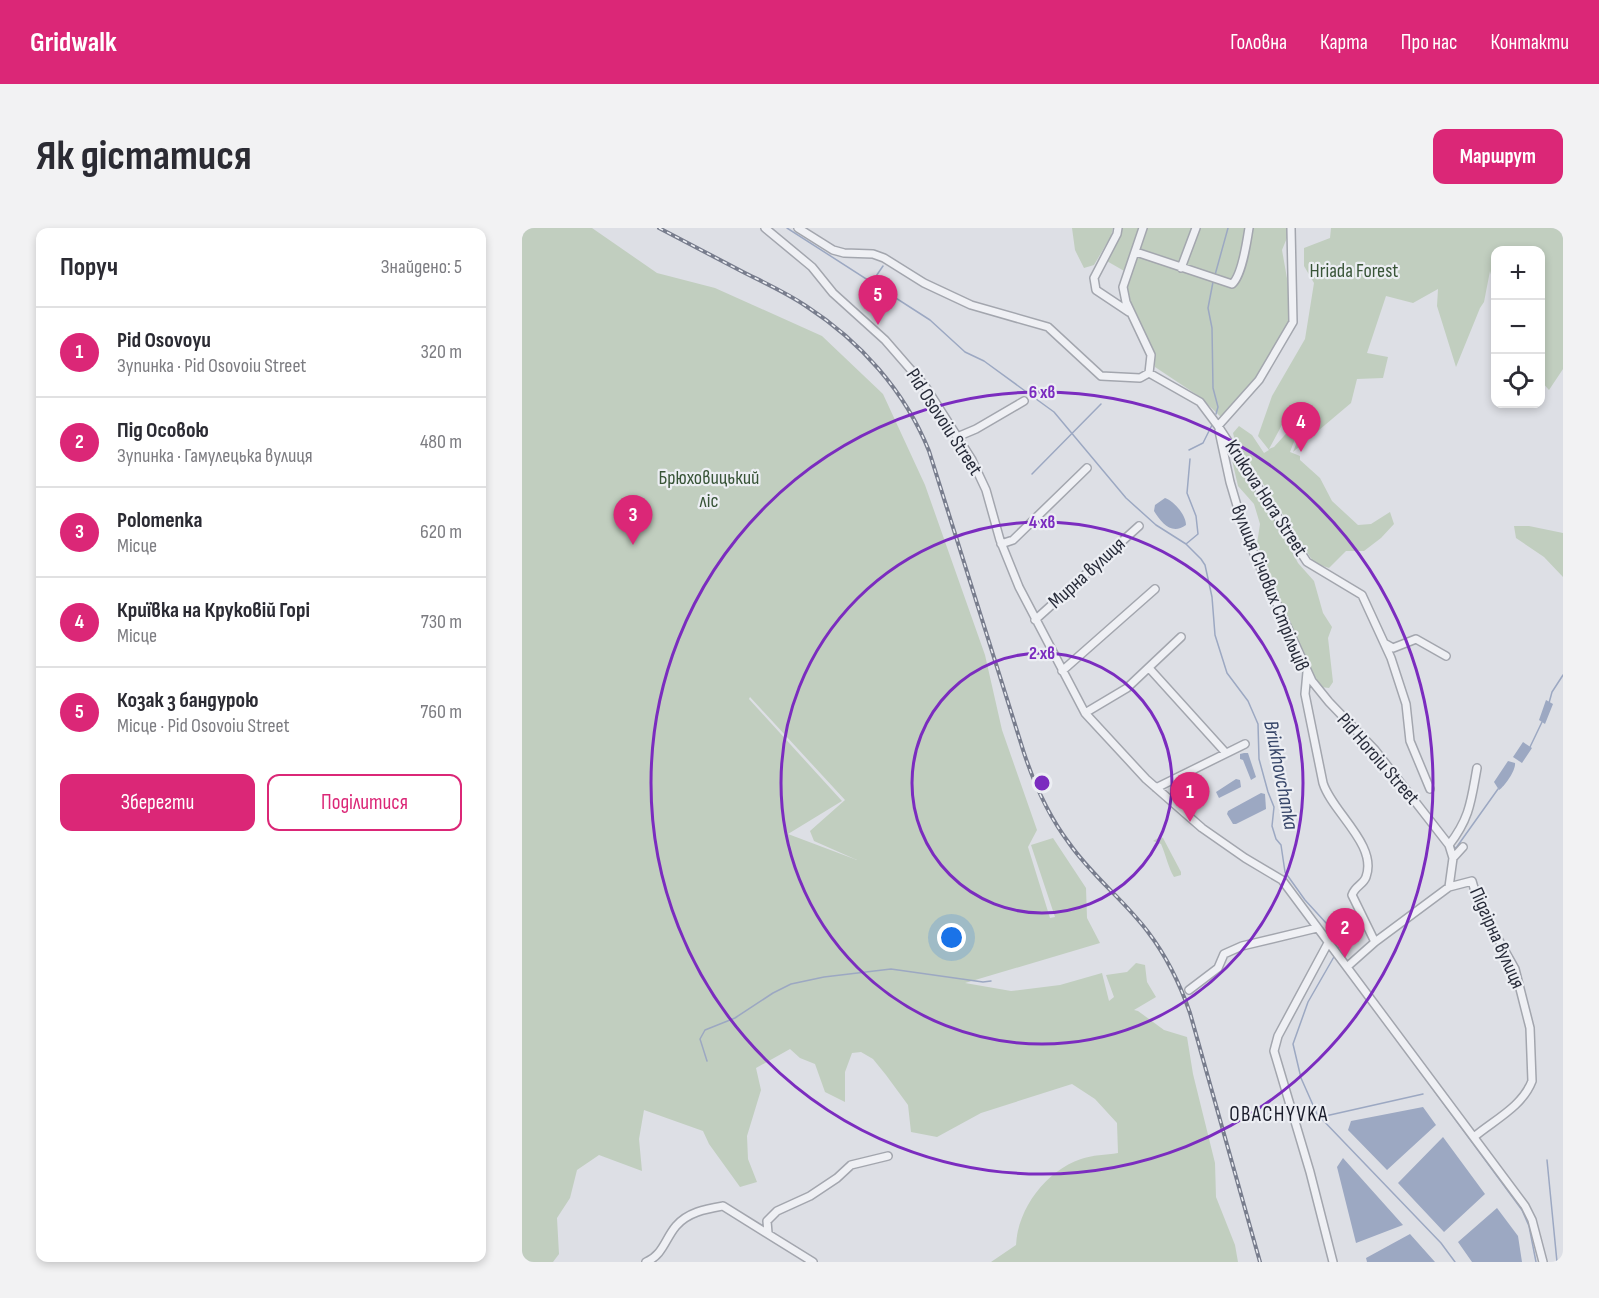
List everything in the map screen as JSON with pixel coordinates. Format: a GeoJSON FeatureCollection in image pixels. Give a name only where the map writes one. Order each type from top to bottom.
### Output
{"type":"FeatureCollection","features":[{"type":"Feature","properties":{"kind":"street","name":"Pid Osovoiu Street"},"geometry":{"type":"LineString","coordinates":[[765,228],[812,267],[832,293],[885,340],[925,386],[986,490],[1001,544],[1035,620],[1086,713],[1156,788],[1209,834],[1282,879],[1348,966]]}},
{"type":"Feature","properties":{"kind":"street"},"geometry":{"type":"LineString","coordinates":[[798,228],[844,253],[873,254],[884,258],[924,283],[971,305],[1048,327],[1101,376],[1140,378],[1149,373],[1151,355],[1126,302],[1123,287],[1143,228]]}},
{"type":"Feature","properties":{"kind":"street"},"geometry":{"type":"LineString","coordinates":[[1118,228],[1094,278],[1096,290],[1131,313]]}},
{"type":"Feature","properties":{"kind":"street"},"geometry":{"type":"LineString","coordinates":[[1181,268],[1196,228]]}},
{"type":"Feature","properties":{"kind":"street"},"geometry":{"type":"LineString","coordinates":[[1136,252],[1228,284],[1235,282],[1247,243],[1249,228]]}},
{"type":"Feature","properties":{"kind":"street"},"geometry":{"type":"LineString","coordinates":[[1218,426],[1259,380],[1293,322],[1291,228]]}},
{"type":"Feature","properties":{"kind":"street","name":"Krukova Hora Street"},"geometry":{"type":"LineString","coordinates":[[1149,373],[1200,402],[1307,562],[1362,595],[1386,645],[1406,704],[1410,741],[1430,789]]}},
{"type":"Feature","properties":{"kind":"street"},"geometry":{"type":"LineString","coordinates":[[957,437],[976,429],[1024,401]]}},
{"type":"Feature","properties":{"kind":"street","name":"вулиця Січових Стрільців"},"geometry":{"type":"LineString","coordinates":[[1218,426],[1230,482],[1246,536],[1307,672],[1305,694],[1326,794],[1364,849],[1368,865],[1366,878],[1356,887],[1352,895],[1375,942]]}},
{"type":"Feature","properties":{"kind":"street"},"geometry":{"type":"LineString","coordinates":[[1001,544],[1014,540],[1087,468]]}},
{"type":"Feature","properties":{"kind":"street","name":"Мирна вулиця"},"geometry":{"type":"LineString","coordinates":[[1035,620],[1139,526]]}},
{"type":"Feature","properties":{"kind":"street"},"geometry":{"type":"LineString","coordinates":[[1062,671],[1155,589]]}},
{"type":"Feature","properties":{"kind":"street"},"geometry":{"type":"LineString","coordinates":[[1086,713],[1127,688],[1181,637]]}},
{"type":"Feature","properties":{"kind":"street"},"geometry":{"type":"LineString","coordinates":[[1386,645],[1393,648],[1416,639],[1446,656]]}},
{"type":"Feature","properties":{"kind":"street"},"geometry":{"type":"LineString","coordinates":[[1149,668],[1225,752]]}},
{"type":"Feature","properties":{"kind":"street","name":"Pid Horoiu Street"},"geometry":{"type":"LineString","coordinates":[[1307,672],[1329,702],[1375,750],[1449,845]]}},
{"type":"Feature","properties":{"kind":"street"},"geometry":{"type":"LineString","coordinates":[[1156,788],[1245,744]]}},
{"type":"Feature","properties":{"kind":"street"},"geometry":{"type":"LineString","coordinates":[[1476,768],[1468,815],[1462,828],[1449,845],[1453,858],[1449,887],[1375,942],[1348,966],[1525,1206],[1532,1220],[1543,1262]]}},
{"type":"Feature","properties":{"kind":"street"},"geometry":{"type":"LineString","coordinates":[[1453,858],[1463,847]]}},
{"type":"Feature","properties":{"kind":"street","name":"Підгірна вулиця"},"geometry":{"type":"LineString","coordinates":[[1449,887],[1472,881],[1479,905],[1515,969],[1530,1028],[1532,1081],[1529,1088],[1512,1108],[1474,1137]]}},
{"type":"Feature","properties":{"kind":"street"},"geometry":{"type":"LineString","coordinates":[[1189,990],[1218,968],[1224,954],[1242,946],[1317,928]]}},
{"type":"Feature","properties":{"kind":"street"},"geometry":{"type":"LineString","coordinates":[[1330,945],[1278,1036],[1274,1051],[1310,1172],[1333,1262]]}},
{"type":"Feature","properties":{"kind":"street"},"geometry":{"type":"LineString","coordinates":[[768,1233],[767,1221],[777,1210],[810,1196],[837,1178],[851,1165],[888,1156]]}},
{"type":"Feature","properties":{"kind":"street"},"geometry":{"type":"LineString","coordinates":[[646,1262],[660,1252],[676,1225],[685,1218],[704,1209],[723,1206],[813,1262]]}},
{"type":"Feature","properties":{"kind":"green space","name":"Брюховицький ліс"},"geometry":{"type":"Polygon","coordinates":[[[522,228],[592,228],[657,273],[715,288],[822,336],[883,394],[925,485],[985,655],[1002,730],[1037,830],[1028,847],[1050,918],[1055,917],[1031,845],[1053,838],[1086,888],[1087,918],[1100,943],[965,983],[1011,991],[1060,985],[1102,973],[1109,1001],[1114,997],[1106,975],[1127,972],[1136,963],[1145,965],[1147,982],[1156,997],[1134,1010],[1164,1030],[1187,1037],[1193,1074],[1215,1163],[1216,1197],[1235,1245],[1238,1262],[991,1262],[1016,1245],[1018,1231],[1028,1205],[1056,1172],[1081,1159],[1118,1153],[1117,1123],[1095,1099],[1072,1084],[981,1113],[937,1137],[911,1132],[908,1105],[873,1059],[861,1052],[852,1053],[845,1072],[845,1102],[825,1092],[815,1064],[800,1058],[790,1049],[756,1068],[761,1090],[747,1136],[748,1159],[757,1182],[740,1187],[709,1144],[703,1131],[644,1110],[639,1139],[642,1171],[599,1155],[577,1170],[570,1198],[557,1218],[559,1254],[553,1262],[522,1262],[522,228]],[[750,697],[749,699],[842,801],[788,834],[857,860],[814,841],[810,831],[845,800],[750,697]]]}},
{"type":"Feature","properties":{"kind":"green space"},"geometry":{"type":"Polygon","coordinates":[[[1072,228],[1113,228],[1111,236],[1094,265],[1084,268],[1075,250],[1072,228]]]}},
{"type":"Feature","properties":{"kind":"green space"},"geometry":{"type":"Polygon","coordinates":[[[1120,228],[1291,228],[1282,250],[1291,301],[1290,319],[1256,378],[1224,420],[1200,397],[1155,367],[1152,349],[1131,305],[1126,272],[1105,260],[1120,228]]]}},
{"type":"Feature","properties":{"kind":"green space","name":"Hriada Forest"},"geometry":{"type":"Polygon","coordinates":[[[1331,228],[1563,228],[1563,369],[1549,390],[1545,386],[1545,246],[1491,246],[1491,275],[1490,271],[1484,302],[1456,367],[1437,306],[1438,289],[1413,303],[1386,296],[1367,353],[1388,357],[1383,378],[1357,379],[1351,403],[1293,452],[1309,412],[1292,406],[1269,449],[1274,447],[1292,427],[1295,439],[1290,452],[1300,456],[1300,460],[1320,478],[1332,501],[1358,525],[1371,524],[1390,512],[1394,524],[1381,538],[1364,551],[1346,551],[1329,568],[1314,563],[1236,445],[1233,433],[1239,426],[1252,435],[1264,453],[1269,450],[1258,436],[1272,396],[1305,339],[1314,283],[1304,266],[1304,248],[1330,238],[1331,228]]]}},
{"type":"Feature","properties":{"kind":"green space"},"geometry":{"type":"Polygon","coordinates":[[[1232,460],[1237,460],[1273,515],[1298,563],[1314,581],[1323,613],[1332,627],[1328,638],[1333,682],[1329,688],[1321,687],[1312,672],[1271,585],[1257,544],[1260,524],[1254,504],[1238,486],[1232,460]]]}},
{"type":"Feature","properties":{"kind":"green space"},"geometry":{"type":"Polygon","coordinates":[[[1514,526],[1529,526],[1563,533],[1563,577],[1544,557],[1516,538],[1514,526]]]}},
{"type":"Feature","properties":{"kind":"green space"},"geometry":{"type":"Polygon","coordinates":[[[1160,837],[1163,838],[1181,875],[1174,877],[1161,844],[1153,841],[1160,837]]]}},
{"type":"Feature","properties":{"kind":"water"},"geometry":{"type":"Polygon","coordinates":[[[1165,498],[1179,509],[1186,525],[1176,529],[1168,527],[1160,520],[1154,511],[1155,505],[1165,498]]]}},
{"type":"Feature","properties":{"kind":"water"},"geometry":{"type":"Polygon","coordinates":[[[1546,700],[1553,704],[1545,724],[1539,720],[1546,700]]]}},
{"type":"Feature","properties":{"kind":"water"},"geometry":{"type":"Polygon","coordinates":[[[1523,742],[1532,748],[1522,763],[1513,757],[1523,742]]]}},
{"type":"Feature","properties":{"kind":"water"},"geometry":{"type":"Polygon","coordinates":[[[1248,753],[1256,777],[1251,780],[1243,760],[1240,759],[1240,754],[1248,753]]]}},
{"type":"Feature","properties":{"kind":"water"},"geometry":{"type":"Polygon","coordinates":[[[1508,761],[1515,763],[1514,770],[1499,790],[1494,782],[1508,761]]]}},
{"type":"Feature","properties":{"kind":"water"},"geometry":{"type":"Polygon","coordinates":[[[1236,779],[1240,780],[1241,787],[1219,798],[1216,792],[1236,779]]]}},
{"type":"Feature","properties":{"kind":"water"},"geometry":{"type":"Polygon","coordinates":[[[1261,793],[1265,794],[1266,809],[1233,824],[1227,814],[1228,811],[1261,793]]]}},
{"type":"Feature","properties":{"kind":"water"},"geometry":{"type":"Polygon","coordinates":[[[1423,1107],[1436,1125],[1387,1170],[1348,1130],[1351,1121],[1423,1107]]]}},
{"type":"Feature","properties":{"kind":"water"},"geometry":{"type":"Polygon","coordinates":[[[1443,1137],[1485,1194],[1444,1232],[1398,1183],[1443,1137]]]}},
{"type":"Feature","properties":{"kind":"water"},"geometry":{"type":"Polygon","coordinates":[[[1343,1158],[1403,1225],[1356,1243],[1337,1167],[1343,1158]]]}},
{"type":"Feature","properties":{"kind":"water"},"geometry":{"type":"Polygon","coordinates":[[[1497,1208],[1518,1236],[1522,1262],[1472,1262],[1458,1242],[1497,1208]]]}},
{"type":"Feature","properties":{"kind":"water"},"geometry":{"type":"Polygon","coordinates":[[[1410,1234],[1435,1262],[1367,1262],[1366,1258],[1410,1234]]]}},
{"type":"Feature","properties":{"kind":"waterway","name":"Briukhovchanka"},"geometry":{"type":"LineString","coordinates":[[787,228],[930,320],[965,352],[984,361],[1054,412],[1126,498],[1156,525],[1186,544],[1201,559],[1205,565],[1212,597],[1215,635],[1227,673],[1248,701],[1258,724],[1259,759],[1274,807],[1272,826],[1276,839],[1281,845],[1285,872],[1305,900],[1338,936],[1341,944],[1337,951]]}},
{"type":"Feature","properties":{"kind":"waterway"},"geometry":{"type":"LineString","coordinates":[[1215,275],[1228,228]]}},
{"type":"Feature","properties":{"kind":"waterway"},"geometry":{"type":"LineString","coordinates":[[872,282],[883,266]]}},
{"type":"Feature","properties":{"kind":"waterway"},"geometry":{"type":"LineString","coordinates":[[1213,282],[1208,308],[1212,328],[1213,388],[1218,407],[1216,414]]}},
{"type":"Feature","properties":{"kind":"waterway"},"geometry":{"type":"LineString","coordinates":[[1032,474],[1101,404]]}},
{"type":"Feature","properties":{"kind":"waterway"},"geometry":{"type":"LineString","coordinates":[[1189,450],[1203,443],[1212,425]]}},
{"type":"Feature","properties":{"kind":"waterway"},"geometry":{"type":"LineString","coordinates":[[1186,544],[1198,534],[1196,516],[1187,493],[1190,459]]}},
{"type":"Feature","properties":{"kind":"waterway"},"geometry":{"type":"LineString","coordinates":[[1549,703],[1552,692],[1563,675]]}},
{"type":"Feature","properties":{"kind":"waterway"},"geometry":{"type":"LineString","coordinates":[[1530,747],[1542,722]]}},
{"type":"Feature","properties":{"kind":"waterway"},"geometry":{"type":"LineString","coordinates":[[1453,846],[1456,848],[1498,789]]}},
{"type":"Feature","properties":{"kind":"waterway"},"geometry":{"type":"LineString","coordinates":[[1335,955],[1308,1002],[1293,1044],[1301,1078],[1317,1114],[1441,1243],[1455,1262]]}},
{"type":"Feature","properties":{"kind":"waterway"},"geometry":{"type":"LineString","coordinates":[[707,1061],[700,1039],[705,1030],[735,1018],[791,984],[824,977],[891,969],[983,982],[991,981]]}},
{"type":"Feature","properties":{"kind":"waterway"},"geometry":{"type":"LineString","coordinates":[[1413,1062],[1522,1210],[1529,1226],[1536,1262]]}},
{"type":"Feature","properties":{"kind":"waterway"},"geometry":{"type":"LineString","coordinates":[[1321,1117],[1423,1094]]}},
{"type":"Feature","properties":{"kind":"waterway"},"geometry":{"type":"LineString","coordinates":[[1547,1160],[1557,1262]]}},
{"type":"Feature","properties":{"kind":"railway"},"geometry":{"type":"LineString","coordinates":[[659,228],[784,292],[826,320],[845,335],[879,369],[907,408],[929,451],[1024,753],[1043,800],[1061,832],[1078,855],[1129,909],[1155,941],[1182,992],[1190,1013],[1260,1262]]}},
{"type":"Feature","properties":{"kind":"place","name":"Козак з бандурою"},"geometry":{"type":"Point","coordinates":[878,325]}},
{"type":"Feature","properties":{"kind":"place","name":"Криївка на Круковій Горі"},"geometry":{"type":"Point","coordinates":[1301,452]}},
{"type":"Feature","properties":{"kind":"place","name":"Polomenka"},"geometry":{"type":"Point","coordinates":[633,545]}},
{"type":"Feature","properties":{"kind":"place","name":"Pid Osovoyu"},"geometry":{"type":"Point","coordinates":[1190,822]}},
{"type":"Feature","properties":{"kind":"place","name":"Під Осовою"},"geometry":{"type":"Point","coordinates":[1345,958]}},
{"type":"Feature","properties":{"kind":"district","name":"OBACHYVKA"},"geometry":{"type":"Point","coordinates":[1279,1114]}}]}
